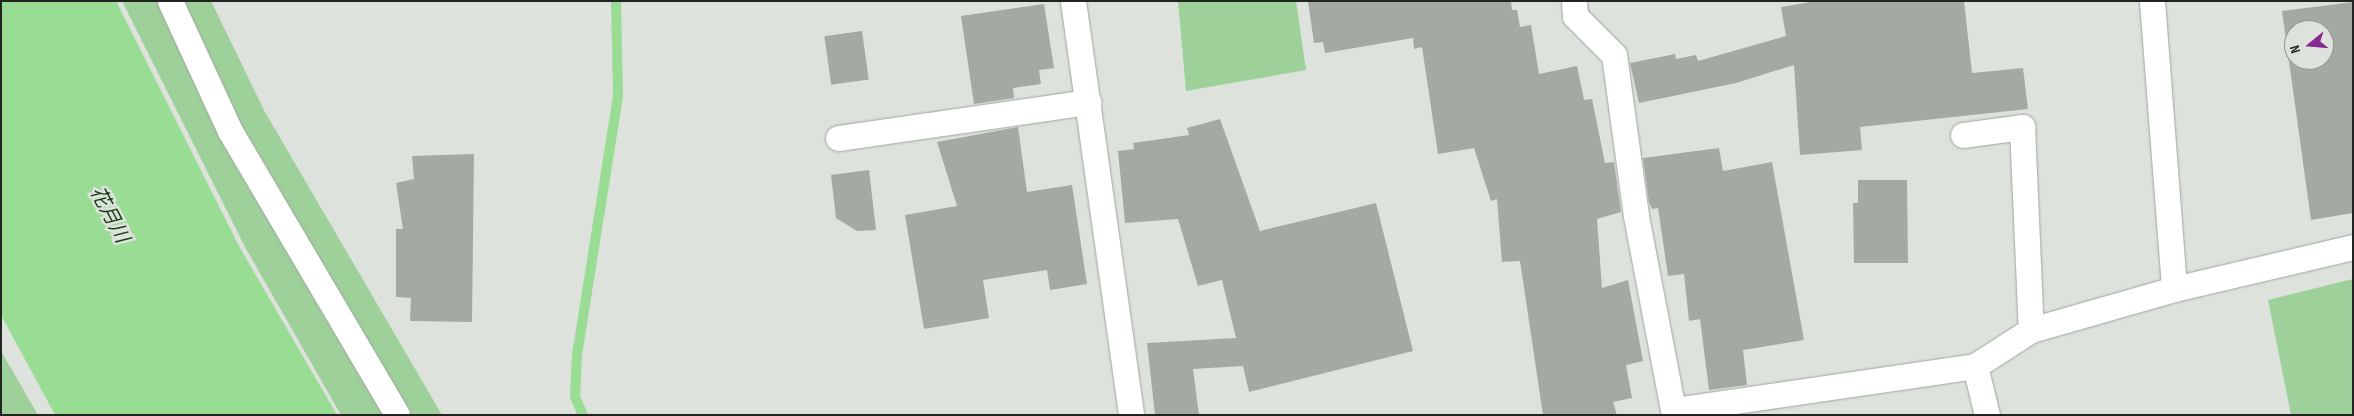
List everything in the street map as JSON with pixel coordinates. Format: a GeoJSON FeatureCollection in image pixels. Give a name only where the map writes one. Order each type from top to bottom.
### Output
{"type":"FeatureCollection","features":[{"type":"Feature","properties":{"kind":"street"},"geometry":{"type":"LineString","coordinates":[[170,1],[230,131],[397,415]]}},
{"type":"Feature","properties":{"kind":"street"},"geometry":{"type":"LineString","coordinates":[[1073,1],[1131,415]]}},
{"type":"Feature","properties":{"kind":"street"},"geometry":{"type":"LineString","coordinates":[[1574,1],[1575,16],[1614,55],[1636,216],[1674,413],[1975,366],[2032,330],[2174,289],[2353,246]]}},
{"type":"Feature","properties":{"kind":"street"},"geometry":{"type":"LineString","coordinates":[[2152,1],[2174,289]]}},
{"type":"Feature","properties":{"kind":"street"},"geometry":{"type":"LineString","coordinates":[[838,138],[1088,102]]}},
{"type":"Feature","properties":{"kind":"street"},"geometry":{"type":"LineString","coordinates":[[1963,135],[2022,127],[2032,330]]}},
{"type":"Feature","properties":{"kind":"street"},"geometry":{"type":"LineString","coordinates":[[1975,366],[1988,415]]}},
{"type":"Feature","properties":{"kind":"shaded area"},"geometry":{"type":"Polygon","coordinates":[[[122,1],[211,1],[265,112],[442,415],[341,415],[245,247],[122,1]]]}},
{"type":"Feature","properties":{"kind":"shaded area"},"geometry":{"type":"Polygon","coordinates":[[[1178,1],[1296,1],[1306,70],[1186,91],[1178,1]]]}},
{"type":"Feature","properties":{"kind":"shaded area"},"geometry":{"type":"Polygon","coordinates":[[[2353,279],[2353,415],[2291,415],[2268,300],[2353,279]]]}},
{"type":"Feature","properties":{"kind":"shaded area"},"geometry":{"type":"Polygon","coordinates":[[[1,351],[38,415],[1,415],[1,351]]]}},
{"type":"Feature","properties":{"kind":"water","name":"花月川"},"geometry":{"type":"Polygon","coordinates":[[[1,1],[116,1],[240,248],[337,415],[55,415],[1,315],[1,1]]]}},
{"type":"Feature","properties":{"kind":"building"},"geometry":{"type":"Polygon","coordinates":[[[1308,1],[1511,1],[1512,10],[1517,10],[1520,27],[1531,25],[1539,74],[1577,66],[1584,100],[1592,99],[1605,163],[1614,162],[1621,212],[1597,219],[1602,288],[1628,280],[1643,361],[1626,365],[1632,398],[1613,402],[1617,415],[1543,415],[1520,261],[1502,262],[1497,199],[1491,201],[1474,148],[1438,154],[1422,47],[1414,49],[1413,38],[1325,53],[1323,42],[1314,43],[1308,1]]]}},
{"type":"Feature","properties":{"kind":"building"},"geometry":{"type":"Polygon","coordinates":[[[1817,1],[1964,1],[1972,73],[2023,68],[2028,109],[1860,127],[1862,150],[1800,155],[1794,65],[1736,83],[1639,103],[1630,63],[1675,54],[1676,59],[1696,55],[1698,61],[1786,36],[1781,7],[1817,1]]]}},
{"type":"Feature","properties":{"kind":"building"},"geometry":{"type":"Polygon","coordinates":[[[2353,2],[2353,213],[2311,220],[2290,70],[2334,70],[2334,20],[2284,20],[2284,25],[2282,11],[2353,2]]]}},
{"type":"Feature","properties":{"kind":"building"},"geometry":{"type":"Polygon","coordinates":[[[1044,4],[1054,68],[1039,70],[1041,84],[1013,88],[1014,98],[974,104],[961,16],[1044,4]]]}},
{"type":"Feature","properties":{"kind":"building"},"geometry":{"type":"Polygon","coordinates":[[[862,31],[869,80],[831,85],[824,36],[862,31]]]}},
{"type":"Feature","properties":{"kind":"building"},"geometry":{"type":"Polygon","coordinates":[[[1220,119],[1260,231],[1376,203],[1413,351],[1249,392],[1243,366],[1193,369],[1199,415],[1155,415],[1147,343],[1236,338],[1222,280],[1198,286],[1178,219],[1125,223],[1118,151],[1134,149],[1133,143],[1189,135],[1187,128],[1220,119]]]}},
{"type":"Feature","properties":{"kind":"building"},"geometry":{"type":"Polygon","coordinates":[[[1018,127],[1027,192],[1072,185],[1087,284],[1050,290],[1047,270],[983,280],[989,318],[924,329],[905,215],[957,206],[937,142],[1018,127]]]}},
{"type":"Feature","properties":{"kind":"building"},"geometry":{"type":"Polygon","coordinates":[[[1719,148],[1723,171],[1772,162],[1804,340],[1743,350],[1747,385],[1709,390],[1700,319],[1689,321],[1684,274],[1668,276],[1658,208],[1652,209],[1649,203],[1643,158],[1719,148]]]}},
{"type":"Feature","properties":{"kind":"building"},"geometry":{"type":"Polygon","coordinates":[[[474,154],[472,322],[410,321],[411,298],[396,297],[396,229],[403,229],[396,183],[414,179],[412,156],[474,154]]]}},
{"type":"Feature","properties":{"kind":"building"},"geometry":{"type":"Polygon","coordinates":[[[869,170],[876,230],[857,231],[836,218],[831,175],[869,170]]]}},
{"type":"Feature","properties":{"kind":"building"},"geometry":{"type":"Polygon","coordinates":[[[1858,180],[1907,180],[1908,263],[1854,263],[1853,203],[1858,203],[1858,180]]]}},
{"type":"Feature","properties":{"kind":"waterway"},"geometry":{"type":"LineString","coordinates":[[583,415],[575,397],[577,355],[618,96],[616,1]]}}]}
